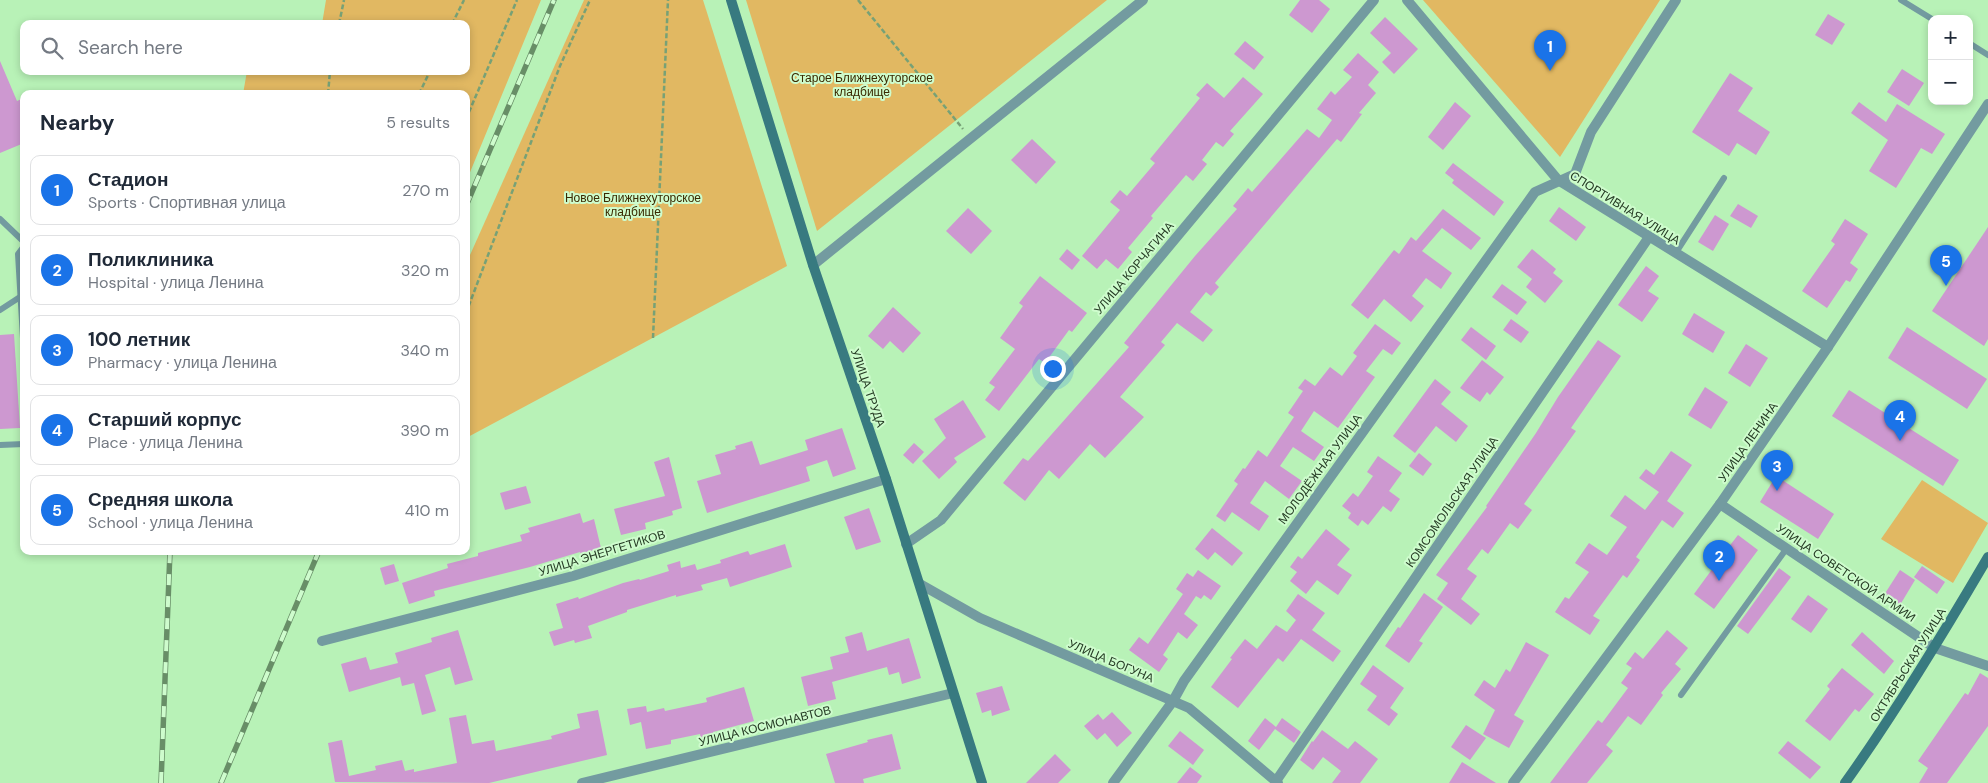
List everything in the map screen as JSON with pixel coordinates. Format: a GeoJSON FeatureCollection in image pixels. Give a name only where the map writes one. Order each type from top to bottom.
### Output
{"type":"FeatureCollection","features":[{"type":"Feature","properties":{"kind":"street","name":"УЛИЦА ТРУДА"},"geometry":{"type":"LineString","coordinates":[[730,0],[813,265],[886,479],[982,783]]}},
{"type":"Feature","properties":{"kind":"street"},"geometry":{"type":"LineString","coordinates":[[813,265],[1143,0]]}},
{"type":"Feature","properties":{"kind":"street","name":"УЛИЦА КОРЧАГИНА"},"geometry":{"type":"LineString","coordinates":[[906,544],[941,520],[1374,0]]}},
{"type":"Feature","properties":{"kind":"street","name":"СПОРТИВНАЯ УЛИЦА"},"geometry":{"type":"LineString","coordinates":[[1407,0],[1558,180],[1828,347]]}},
{"type":"Feature","properties":{"kind":"street","name":"МОЛОДЁЖНАЯ УЛИЦА"},"geometry":{"type":"LineString","coordinates":[[1112,783],[1173,701],[1184,681],[1535,192],[1558,180],[1575,174],[1591,132],[1676,0]]}},
{"type":"Feature","properties":{"kind":"street","name":"УЛИЦА ЛЕНИНА"},"geometry":{"type":"LineString","coordinates":[[1513,783],[1720,504],[1828,347],[1988,104]]}},
{"type":"Feature","properties":{"kind":"street","name":"КОМСОМОЛЬСКАЯ УЛИЦА"},"geometry":{"type":"LineString","coordinates":[[1277,782],[1649,236]]}},
{"type":"Feature","properties":{"kind":"street","name":"УЛИЦА ЭНЕРГЕТИКОВ"},"geometry":{"type":"LineString","coordinates":[[322,641],[573,576],[886,479]]}},
{"type":"Feature","properties":{"kind":"street","name":"УЛИЦА СОВЕТСКОЙ АРМИИ"},"geometry":{"type":"LineString","coordinates":[[1720,504],[1935,648],[1988,666]]}},
{"type":"Feature","properties":{"kind":"street","name":"ОКТЯБРЬСКАЯ УЛИЦА"},"geometry":{"type":"LineString","coordinates":[[1845,783],[1889,720],[1935,648],[1988,557]]}},
{"type":"Feature","properties":{"kind":"street","name":"УЛИЦА БОГУНА"},"geometry":{"type":"LineString","coordinates":[[920,584],[980,618],[1189,708],[1277,782]]}},
{"type":"Feature","properties":{"kind":"street","name":"УЛИЦА КОСМОНАВТОВ"},"geometry":{"type":"LineString","coordinates":[[582,783],[953,694]]}},
{"type":"Feature","properties":{"kind":"lane"},"geometry":{"type":"LineString","coordinates":[[1901,0],[1928,17]]}},
{"type":"Feature","properties":{"kind":"lane"},"geometry":{"type":"LineString","coordinates":[[1973,47],[1988,56]]}},
{"type":"Feature","properties":{"kind":"lane"},"geometry":{"type":"LineString","coordinates":[[1675,254],[1724,178]]}},
{"type":"Feature","properties":{"kind":"lane"},"geometry":{"type":"LineString","coordinates":[[0,219],[20,238]]}},
{"type":"Feature","properties":{"kind":"lane"},"geometry":{"type":"LineString","coordinates":[[0,310],[20,296],[18,254],[20,251]]}},
{"type":"Feature","properties":{"kind":"lane"},"geometry":{"type":"LineString","coordinates":[[0,445],[20,444]]}},
{"type":"Feature","properties":{"kind":"lane"},"geometry":{"type":"LineString","coordinates":[[1681,695],[1787,548]]}},
{"type":"Feature","properties":{"kind":"path"},"geometry":{"type":"LineString","coordinates":[[340,20],[344,0]]}},
{"type":"Feature","properties":{"kind":"path"},"geometry":{"type":"LineString","coordinates":[[454,20],[464,0]]}},
{"type":"Feature","properties":{"kind":"path"},"geometry":{"type":"LineString","coordinates":[[470,109],[516,0]]}},
{"type":"Feature","properties":{"kind":"path"},"geometry":{"type":"LineString","coordinates":[[470,302],[560,66],[590,0]]}},
{"type":"Feature","properties":{"kind":"path"},"geometry":{"type":"LineString","coordinates":[[653,338],[668,0]]}},
{"type":"Feature","properties":{"kind":"path"},"geometry":{"type":"LineString","coordinates":[[858,0],[970,138]]}},
{"type":"Feature","properties":{"kind":"path"},"geometry":{"type":"LineString","coordinates":[[328,90],[330,75]]}},
{"type":"Feature","properties":{"kind":"path"},"geometry":{"type":"LineString","coordinates":[[421,90],[428,75]]}},
{"type":"Feature","properties":{"kind":"green space"},"geometry":{"type":"Polygon","coordinates":[[[326,0],[541,0],[470,172],[470,90],[244,90],[246,75],[470,75],[470,20],[323,20],[326,0]]]}},
{"type":"Feature","properties":{"kind":"green space","name":"Новое Ближнехуторское кладбище"},"geometry":{"type":"Polygon","coordinates":[[[584,0],[703,0],[787,266],[470,436],[470,255],[584,0]]]}},
{"type":"Feature","properties":{"kind":"green space","name":"Старое Ближнехуторское кладбище"},"geometry":{"type":"Polygon","coordinates":[[[746,0],[1107,0],[817,231],[746,0]]]}},
{"type":"Feature","properties":{"kind":"green space"},"geometry":{"type":"Polygon","coordinates":[[[1423,0],[1660,0],[1560,157],[1423,0]]]}},
{"type":"Feature","properties":{"kind":"green space"},"geometry":{"type":"Polygon","coordinates":[[[1922,480],[1988,523],[1953,583],[1881,539],[1922,480]]]}},
{"type":"Feature","properties":{"kind":"building"},"geometry":{"type":"Polygon","coordinates":[[[1300,0],[1319,0],[1330,9],[1312,33],[1289,15],[1300,0]]]}},
{"type":"Feature","properties":{"kind":"building"},"geometry":{"type":"Polygon","coordinates":[[[1828,14],[1845,24],[1832,45],[1815,35],[1828,14]]]}},
{"type":"Feature","properties":{"kind":"building"},"geometry":{"type":"Polygon","coordinates":[[[1385,17],[1418,49],[1394,74],[1382,62],[1391,53],[1370,33],[1385,17]]]}},
{"type":"Feature","properties":{"kind":"building"},"geometry":{"type":"Polygon","coordinates":[[[1245,41],[1264,57],[1254,70],[1234,54],[1245,41]]]}},
{"type":"Feature","properties":{"kind":"building"},"geometry":{"type":"Polygon","coordinates":[[[1358,53],[1379,72],[1368,85],[1376,93],[1359,113],[1362,114],[1341,142],[1337,139],[1215,283],[1219,287],[1211,296],[1206,292],[1190,312],[1213,330],[1203,342],[1177,323],[1161,342],[1165,345],[1120,397],[1144,417],[1105,458],[1090,444],[1059,479],[1049,470],[1025,501],[1003,483],[1023,458],[1028,461],[1129,347],[1124,343],[1195,256],[1237,209],[1233,206],[1248,188],[1252,192],[1307,129],[1319,138],[1332,120],[1317,109],[1331,91],[1335,95],[1352,77],[1343,70],[1358,53]]]}},
{"type":"Feature","properties":{"kind":"building"},"geometry":{"type":"Polygon","coordinates":[[[0,61],[17,101],[20,100],[20,145],[0,153],[0,61]]]}},
{"type":"Feature","properties":{"kind":"building"},"geometry":{"type":"Polygon","coordinates":[[[1902,69],[1924,83],[1909,106],[1887,92],[1902,69]]]}},
{"type":"Feature","properties":{"kind":"building"},"geometry":{"type":"Polygon","coordinates":[[[1730,73],[1753,88],[1738,111],[1770,132],[1756,155],[1737,143],[1729,156],[1692,132],[1730,73]]]}},
{"type":"Feature","properties":{"kind":"building"},"geometry":{"type":"Polygon","coordinates":[[[1243,77],[1263,94],[1230,131],[1234,134],[1223,147],[1216,142],[1202,160],[1207,164],[1193,181],[1186,175],[1151,216],[1153,218],[1128,248],[1132,252],[1118,269],[1106,259],[1097,269],[1082,256],[1120,210],[1110,202],[1120,190],[1127,196],[1155,163],[1150,159],[1200,98],[1196,95],[1207,83],[1224,98],[1243,77]]]}},
{"type":"Feature","properties":{"kind":"building"},"geometry":{"type":"Polygon","coordinates":[[[1455,102],[1471,116],[1443,150],[1428,137],[1455,102]]]}},
{"type":"Feature","properties":{"kind":"building"},"geometry":{"type":"Polygon","coordinates":[[[1859,102],[1886,122],[1897,104],[1945,134],[1932,154],[1921,148],[1896,188],[1869,171],[1888,140],[1851,113],[1859,102]]]}},
{"type":"Feature","properties":{"kind":"building"},"geometry":{"type":"Polygon","coordinates":[[[1032,139],[1056,162],[1036,184],[1011,160],[1032,139]]]}},
{"type":"Feature","properties":{"kind":"building"},"geometry":{"type":"Polygon","coordinates":[[[1453,163],[1504,202],[1494,216],[1452,183],[1454,180],[1445,173],[1453,163]]]}},
{"type":"Feature","properties":{"kind":"building"},"geometry":{"type":"Polygon","coordinates":[[[1738,204],[1758,216],[1751,228],[1730,216],[1738,204]]]}},
{"type":"Feature","properties":{"kind":"building"},"geometry":{"type":"Polygon","coordinates":[[[1559,207],[1586,227],[1576,241],[1549,221],[1559,207]]]}},
{"type":"Feature","properties":{"kind":"building"},"geometry":{"type":"Polygon","coordinates":[[[968,208],[992,231],[971,254],[946,231],[968,208]]]}},
{"type":"Feature","properties":{"kind":"building"},"geometry":{"type":"Polygon","coordinates":[[[1443,209],[1481,238],[1471,250],[1442,228],[1422,251],[1452,273],[1441,289],[1426,278],[1412,296],[1424,306],[1411,322],[1384,299],[1368,319],[1351,305],[1394,250],[1399,254],[1411,237],[1416,241],[1443,209]]]}},
{"type":"Feature","properties":{"kind":"building"},"geometry":{"type":"Polygon","coordinates":[[[1715,215],[1729,224],[1713,251],[1698,242],[1715,215]]]}},
{"type":"Feature","properties":{"kind":"building"},"geometry":{"type":"Polygon","coordinates":[[[1845,219],[1868,234],[1850,263],[1858,269],[1850,282],[1846,280],[1827,308],[1802,291],[1835,244],[1831,241],[1845,219]]]}},
{"type":"Feature","properties":{"kind":"building"},"geometry":{"type":"Polygon","coordinates":[[[1988,227],[1988,339],[1984,346],[1932,311],[1988,227]]]}},
{"type":"Feature","properties":{"kind":"building"},"geometry":{"type":"Polygon","coordinates":[[[1067,249],[1080,260],[1072,270],[1059,259],[1067,249]]]}},
{"type":"Feature","properties":{"kind":"building"},"geometry":{"type":"Polygon","coordinates":[[[1532,249],[1556,269],[1553,273],[1563,281],[1545,303],[1526,287],[1532,279],[1517,267],[1532,249]]]}},
{"type":"Feature","properties":{"kind":"building"},"geometry":{"type":"Polygon","coordinates":[[[1646,266],[1659,276],[1648,291],[1659,298],[1642,322],[1618,305],[1646,266]]]}},
{"type":"Feature","properties":{"kind":"building"},"geometry":{"type":"Polygon","coordinates":[[[1040,276],[1087,313],[1072,332],[1069,330],[1045,363],[1039,359],[999,411],[985,400],[995,387],[989,383],[1015,349],[1000,338],[1023,306],[1019,303],[1040,276]]]}},
{"type":"Feature","properties":{"kind":"building"},"geometry":{"type":"Polygon","coordinates":[[[1502,284],[1527,302],[1517,315],[1492,297],[1502,284]]]}},
{"type":"Feature","properties":{"kind":"building"},"geometry":{"type":"Polygon","coordinates":[[[893,307],[921,333],[903,353],[890,341],[883,349],[868,336],[893,307]]]}},
{"type":"Feature","properties":{"kind":"building"},"geometry":{"type":"Polygon","coordinates":[[[1694,313],[1725,332],[1713,353],[1682,334],[1694,313]]]}},
{"type":"Feature","properties":{"kind":"building"},"geometry":{"type":"Polygon","coordinates":[[[1511,319],[1529,332],[1521,343],[1503,330],[1511,319]]]}},
{"type":"Feature","properties":{"kind":"building"},"geometry":{"type":"Polygon","coordinates":[[[1375,324],[1401,343],[1392,355],[1383,349],[1366,371],[1375,377],[1338,428],[1314,411],[1301,431],[1324,447],[1314,461],[1293,447],[1280,466],[1302,481],[1289,499],[1265,481],[1250,503],[1269,516],[1259,531],[1232,512],[1225,522],[1216,516],[1238,484],[1234,481],[1243,468],[1245,469],[1258,450],[1267,457],[1294,417],[1288,413],[1303,391],[1298,388],[1305,379],[1315,386],[1330,367],[1342,376],[1357,356],[1353,353],[1375,324]]]}},
{"type":"Feature","properties":{"kind":"building"},"geometry":{"type":"Polygon","coordinates":[[[1471,327],[1496,346],[1486,360],[1461,340],[1471,327]]]}},
{"type":"Feature","properties":{"kind":"building"},"geometry":{"type":"Polygon","coordinates":[[[1907,327],[1987,379],[1967,409],[1888,358],[1907,327]]]}},
{"type":"Feature","properties":{"kind":"building"},"geometry":{"type":"Polygon","coordinates":[[[14,334],[20,428],[0,429],[0,335],[14,334]]]}},
{"type":"Feature","properties":{"kind":"building"},"geometry":{"type":"Polygon","coordinates":[[[1598,340],[1621,356],[1571,428],[1576,431],[1524,504],[1532,510],[1518,529],[1510,523],[1488,554],[1482,549],[1467,569],[1477,576],[1461,599],[1480,614],[1471,625],[1437,599],[1448,583],[1436,575],[1487,507],[1558,397],[1598,340]]]}},
{"type":"Feature","properties":{"kind":"building"},"geometry":{"type":"Polygon","coordinates":[[[1746,344],[1768,358],[1750,387],[1728,373],[1746,344]]]}},
{"type":"Feature","properties":{"kind":"building"},"geometry":{"type":"Polygon","coordinates":[[[1482,360],[1504,377],[1490,395],[1487,392],[1480,402],[1460,388],[1482,360]]]}},
{"type":"Feature","properties":{"kind":"building"},"geometry":{"type":"Polygon","coordinates":[[[1435,379],[1451,392],[1441,404],[1468,426],[1456,442],[1436,426],[1415,453],[1393,436],[1435,379]]]}},
{"type":"Feature","properties":{"kind":"building"},"geometry":{"type":"Polygon","coordinates":[[[1705,387],[1728,402],[1711,429],[1688,415],[1705,387]]]}},
{"type":"Feature","properties":{"kind":"building"},"geometry":{"type":"Polygon","coordinates":[[[1849,390],[1959,460],[1943,486],[1832,416],[1849,390]]]}},
{"type":"Feature","properties":{"kind":"building"},"geometry":{"type":"Polygon","coordinates":[[[963,400],[986,437],[954,458],[957,462],[939,479],[922,461],[946,438],[934,419],[963,400]]]}},
{"type":"Feature","properties":{"kind":"building"},"geometry":{"type":"Polygon","coordinates":[[[842,428],[856,469],[833,477],[827,460],[806,467],[810,481],[707,513],[697,481],[721,474],[715,455],[736,449],[735,446],[752,441],[760,465],[808,450],[805,440],[842,428]]]}},
{"type":"Feature","properties":{"kind":"building"},"geometry":{"type":"Polygon","coordinates":[[[914,443],[924,452],[913,464],[903,455],[914,443]]]}},
{"type":"Feature","properties":{"kind":"building"},"geometry":{"type":"Polygon","coordinates":[[[1671,451],[1692,465],[1667,501],[1684,513],[1673,528],[1662,520],[1636,557],[1640,560],[1627,578],[1623,575],[1593,616],[1600,620],[1590,635],[1555,612],[1565,597],[1569,599],[1589,572],[1575,563],[1589,543],[1607,555],[1627,527],[1610,516],[1625,495],[1645,510],[1659,492],[1639,478],[1646,469],[1654,475],[1671,451]]]}},
{"type":"Feature","properties":{"kind":"building"},"geometry":{"type":"Polygon","coordinates":[[[1419,453],[1432,464],[1423,476],[1409,466],[1419,453]]]}},
{"type":"Feature","properties":{"kind":"building"},"geometry":{"type":"Polygon","coordinates":[[[1378,456],[1402,473],[1389,491],[1400,499],[1391,512],[1383,506],[1368,525],[1362,520],[1358,526],[1348,518],[1351,513],[1342,506],[1353,493],[1358,497],[1373,476],[1367,472],[1378,456]]]}},
{"type":"Feature","properties":{"kind":"building"},"geometry":{"type":"Polygon","coordinates":[[[669,457],[682,508],[672,511],[673,515],[645,523],[646,529],[621,535],[614,509],[665,496],[654,462],[669,457]]]}},
{"type":"Feature","properties":{"kind":"building"},"geometry":{"type":"Polygon","coordinates":[[[1776,476],[1834,514],[1818,539],[1760,502],[1776,476]]]}},
{"type":"Feature","properties":{"kind":"building"},"geometry":{"type":"Polygon","coordinates":[[[526,486],[531,503],[505,510],[500,493],[526,486]]]}},
{"type":"Feature","properties":{"kind":"building"},"geometry":{"type":"Polygon","coordinates":[[[869,508],[881,542],[856,550],[844,517],[869,508]]]}},
{"type":"Feature","properties":{"kind":"building"},"geometry":{"type":"Polygon","coordinates":[[[580,513],[583,523],[594,519],[601,548],[434,591],[435,596],[409,604],[402,583],[448,568],[447,564],[478,556],[478,553],[522,541],[520,535],[530,532],[528,528],[580,513]]]}},
{"type":"Feature","properties":{"kind":"building"},"geometry":{"type":"Polygon","coordinates":[[[1212,528],[1243,553],[1232,566],[1215,552],[1208,560],[1195,549],[1212,528]]]}},
{"type":"Feature","properties":{"kind":"building"},"geometry":{"type":"Polygon","coordinates":[[[1326,529],[1350,549],[1337,565],[1352,575],[1338,595],[1317,580],[1306,594],[1290,581],[1297,572],[1290,567],[1298,556],[1302,559],[1326,529]]]}},
{"type":"Feature","properties":{"kind":"building"},"geometry":{"type":"Polygon","coordinates":[[[1738,535],[1758,550],[1714,609],[1694,594],[1713,568],[1710,566],[1718,555],[1721,557],[1738,535]]]}},
{"type":"Feature","properties":{"kind":"building"},"geometry":{"type":"Polygon","coordinates":[[[785,544],[792,567],[730,587],[727,578],[701,585],[703,590],[676,597],[676,595],[627,610],[627,612],[588,626],[592,638],[575,643],[574,640],[554,646],[549,632],[563,628],[556,604],[578,597],[579,599],[623,583],[669,571],[667,565],[680,561],[681,568],[695,564],[697,570],[721,563],[720,560],[748,551],[750,555],[785,544]]]}},
{"type":"Feature","properties":{"kind":"building"},"geometry":{"type":"Polygon","coordinates":[[[394,564],[399,581],[385,585],[380,568],[394,564]]]}},
{"type":"Feature","properties":{"kind":"building"},"geometry":{"type":"Polygon","coordinates":[[[1922,566],[1945,582],[1937,594],[1914,577],[1922,566]]]}},
{"type":"Feature","properties":{"kind":"building"},"geometry":{"type":"Polygon","coordinates":[[[1779,568],[1791,577],[1748,634],[1737,626],[1779,568]]]}},
{"type":"Feature","properties":{"kind":"building"},"geometry":{"type":"Polygon","coordinates":[[[1198,570],[1221,586],[1211,600],[1204,595],[1201,599],[1196,596],[1184,614],[1198,625],[1187,639],[1178,632],[1163,655],[1168,659],[1159,672],[1129,650],[1139,637],[1148,644],[1183,594],[1176,589],[1187,573],[1193,577],[1198,570]]]}},
{"type":"Feature","properties":{"kind":"building"},"geometry":{"type":"Polygon","coordinates":[[[1900,570],[1915,580],[1900,605],[1884,595],[1900,570]]]}},
{"type":"Feature","properties":{"kind":"building"},"geometry":{"type":"Polygon","coordinates":[[[1424,593],[1443,607],[1419,641],[1423,643],[1409,663],[1385,646],[1424,593]]]}},
{"type":"Feature","properties":{"kind":"building"},"geometry":{"type":"Polygon","coordinates":[[[1298,594],[1325,613],[1312,630],[1341,651],[1333,662],[1301,639],[1283,662],[1278,658],[1238,708],[1211,687],[1245,639],[1257,649],[1276,625],[1287,632],[1296,620],[1286,611],[1298,594]]]}},
{"type":"Feature","properties":{"kind":"building"},"geometry":{"type":"Polygon","coordinates":[[[1808,595],[1828,609],[1811,633],[1791,619],[1808,595]]]}},
{"type":"Feature","properties":{"kind":"building"},"geometry":{"type":"Polygon","coordinates":[[[458,630],[473,680],[455,685],[450,667],[425,675],[436,711],[422,715],[414,683],[402,686],[400,677],[349,692],[341,664],[366,657],[370,670],[398,663],[395,653],[432,642],[431,638],[458,630]]]}},
{"type":"Feature","properties":{"kind":"building"},"geometry":{"type":"Polygon","coordinates":[[[1667,630],[1688,648],[1675,664],[1681,669],[1661,693],[1663,695],[1641,725],[1628,716],[1606,745],[1613,751],[1587,783],[1550,783],[1598,720],[1602,723],[1628,688],[1621,683],[1632,668],[1626,664],[1635,652],[1643,659],[1667,630]]]}},
{"type":"Feature","properties":{"kind":"building"},"geometry":{"type":"Polygon","coordinates":[[[862,632],[867,651],[909,638],[921,678],[902,684],[899,672],[889,675],[887,667],[832,682],[836,699],[808,706],[801,677],[833,669],[830,657],[849,652],[845,637],[862,632]]]}},
{"type":"Feature","properties":{"kind":"building"},"geometry":{"type":"Polygon","coordinates":[[[1862,632],[1894,661],[1884,674],[1851,645],[1862,632]]]}},
{"type":"Feature","properties":{"kind":"building"},"geometry":{"type":"Polygon","coordinates":[[[1526,642],[1549,655],[1514,715],[1524,721],[1509,748],[1483,734],[1495,710],[1474,695],[1484,680],[1495,688],[1506,669],[1510,672],[1526,642]]]}},
{"type":"Feature","properties":{"kind":"building"},"geometry":{"type":"Polygon","coordinates":[[[1373,665],[1404,688],[1390,708],[1398,714],[1389,726],[1367,710],[1377,696],[1360,684],[1373,665]]]}},
{"type":"Feature","properties":{"kind":"building"},"geometry":{"type":"Polygon","coordinates":[[[1842,668],[1874,694],[1859,712],[1855,709],[1830,741],[1805,721],[1830,689],[1827,686],[1842,668]]]}},
{"type":"Feature","properties":{"kind":"building"},"geometry":{"type":"Polygon","coordinates":[[[1980,673],[1988,678],[1988,726],[1947,783],[1919,783],[1928,768],[1918,761],[1965,693],[1968,695],[1980,673]]]}},
{"type":"Feature","properties":{"kind":"building"},"geometry":{"type":"Polygon","coordinates":[[[1002,686],[1010,710],[992,716],[991,710],[982,713],[976,693],[1002,686]]]}},
{"type":"Feature","properties":{"kind":"building"},"geometry":{"type":"Polygon","coordinates":[[[744,687],[754,721],[713,732],[714,737],[701,740],[700,734],[671,740],[671,744],[646,749],[641,722],[630,725],[627,709],[646,706],[647,712],[664,708],[665,711],[707,702],[706,698],[744,687]]]}},
{"type":"Feature","properties":{"kind":"building"},"geometry":{"type":"Polygon","coordinates":[[[598,710],[607,755],[489,783],[335,782],[328,743],[342,740],[349,776],[376,770],[375,766],[402,760],[405,771],[414,769],[414,772],[457,763],[449,718],[466,715],[472,744],[494,740],[496,751],[552,739],[551,736],[580,728],[577,714],[598,710]]]}},
{"type":"Feature","properties":{"kind":"building"},"geometry":{"type":"Polygon","coordinates":[[[1112,712],[1132,733],[1117,747],[1105,733],[1097,740],[1084,726],[1098,714],[1103,720],[1112,712]]]}},
{"type":"Feature","properties":{"kind":"building"},"geometry":{"type":"Polygon","coordinates":[[[1265,718],[1276,727],[1282,718],[1301,732],[1294,743],[1275,729],[1259,750],[1248,741],[1265,718]]]}},
{"type":"Feature","properties":{"kind":"building"},"geometry":{"type":"Polygon","coordinates":[[[1466,725],[1486,738],[1470,760],[1451,747],[1466,725]]]}},
{"type":"Feature","properties":{"kind":"building"},"geometry":{"type":"Polygon","coordinates":[[[1322,730],[1348,749],[1355,741],[1378,759],[1360,783],[1332,783],[1341,771],[1323,757],[1313,770],[1300,760],[1312,741],[1322,730]]]}},
{"type":"Feature","properties":{"kind":"building"},"geometry":{"type":"Polygon","coordinates":[[[1180,731],[1204,750],[1193,765],[1168,746],[1180,731]]]}},
{"type":"Feature","properties":{"kind":"building"},"geometry":{"type":"Polygon","coordinates":[[[892,734],[901,769],[863,779],[864,783],[835,783],[826,754],[868,742],[867,740],[892,734]]]}},
{"type":"Feature","properties":{"kind":"building"},"geometry":{"type":"Polygon","coordinates":[[[1788,741],[1821,767],[1810,779],[1778,753],[1788,741]]]}},
{"type":"Feature","properties":{"kind":"building"},"geometry":{"type":"Polygon","coordinates":[[[1055,754],[1071,770],[1058,783],[1026,783],[1055,754]]]}},
{"type":"Feature","properties":{"kind":"building"},"geometry":{"type":"Polygon","coordinates":[[[1462,762],[1496,783],[1449,783],[1462,762]]]}},
{"type":"Feature","properties":{"kind":"building"},"geometry":{"type":"Polygon","coordinates":[[[1190,767],[1202,776],[1197,783],[1177,783],[1190,767]]]}},
{"type":"Feature","properties":{"kind":"railway"},"geometry":{"type":"LineString","coordinates":[[470,197],[554,0]]}},
{"type":"Feature","properties":{"kind":"railway"},"geometry":{"type":"LineString","coordinates":[[161,783],[170,555]]}},
{"type":"Feature","properties":{"kind":"railway"},"geometry":{"type":"LineString","coordinates":[[221,783],[317,555]]}},
{"type":"Feature","properties":{"kind":"place","name":"Стадион"},"geometry":{"type":"Point","coordinates":[1550,71]}},
{"type":"Feature","properties":{"kind":"place","name":"Средняя школа"},"geometry":{"type":"Point","coordinates":[1946,286]}},
{"type":"Feature","properties":{"kind":"place","name":"Старший корпус"},"geometry":{"type":"Point","coordinates":[1900,441]}},
{"type":"Feature","properties":{"kind":"place","name":"100 летник"},"geometry":{"type":"Point","coordinates":[1777,491]}},
{"type":"Feature","properties":{"kind":"place","name":"Поликлиника"},"geometry":{"type":"Point","coordinates":[1719,581]}}]}
